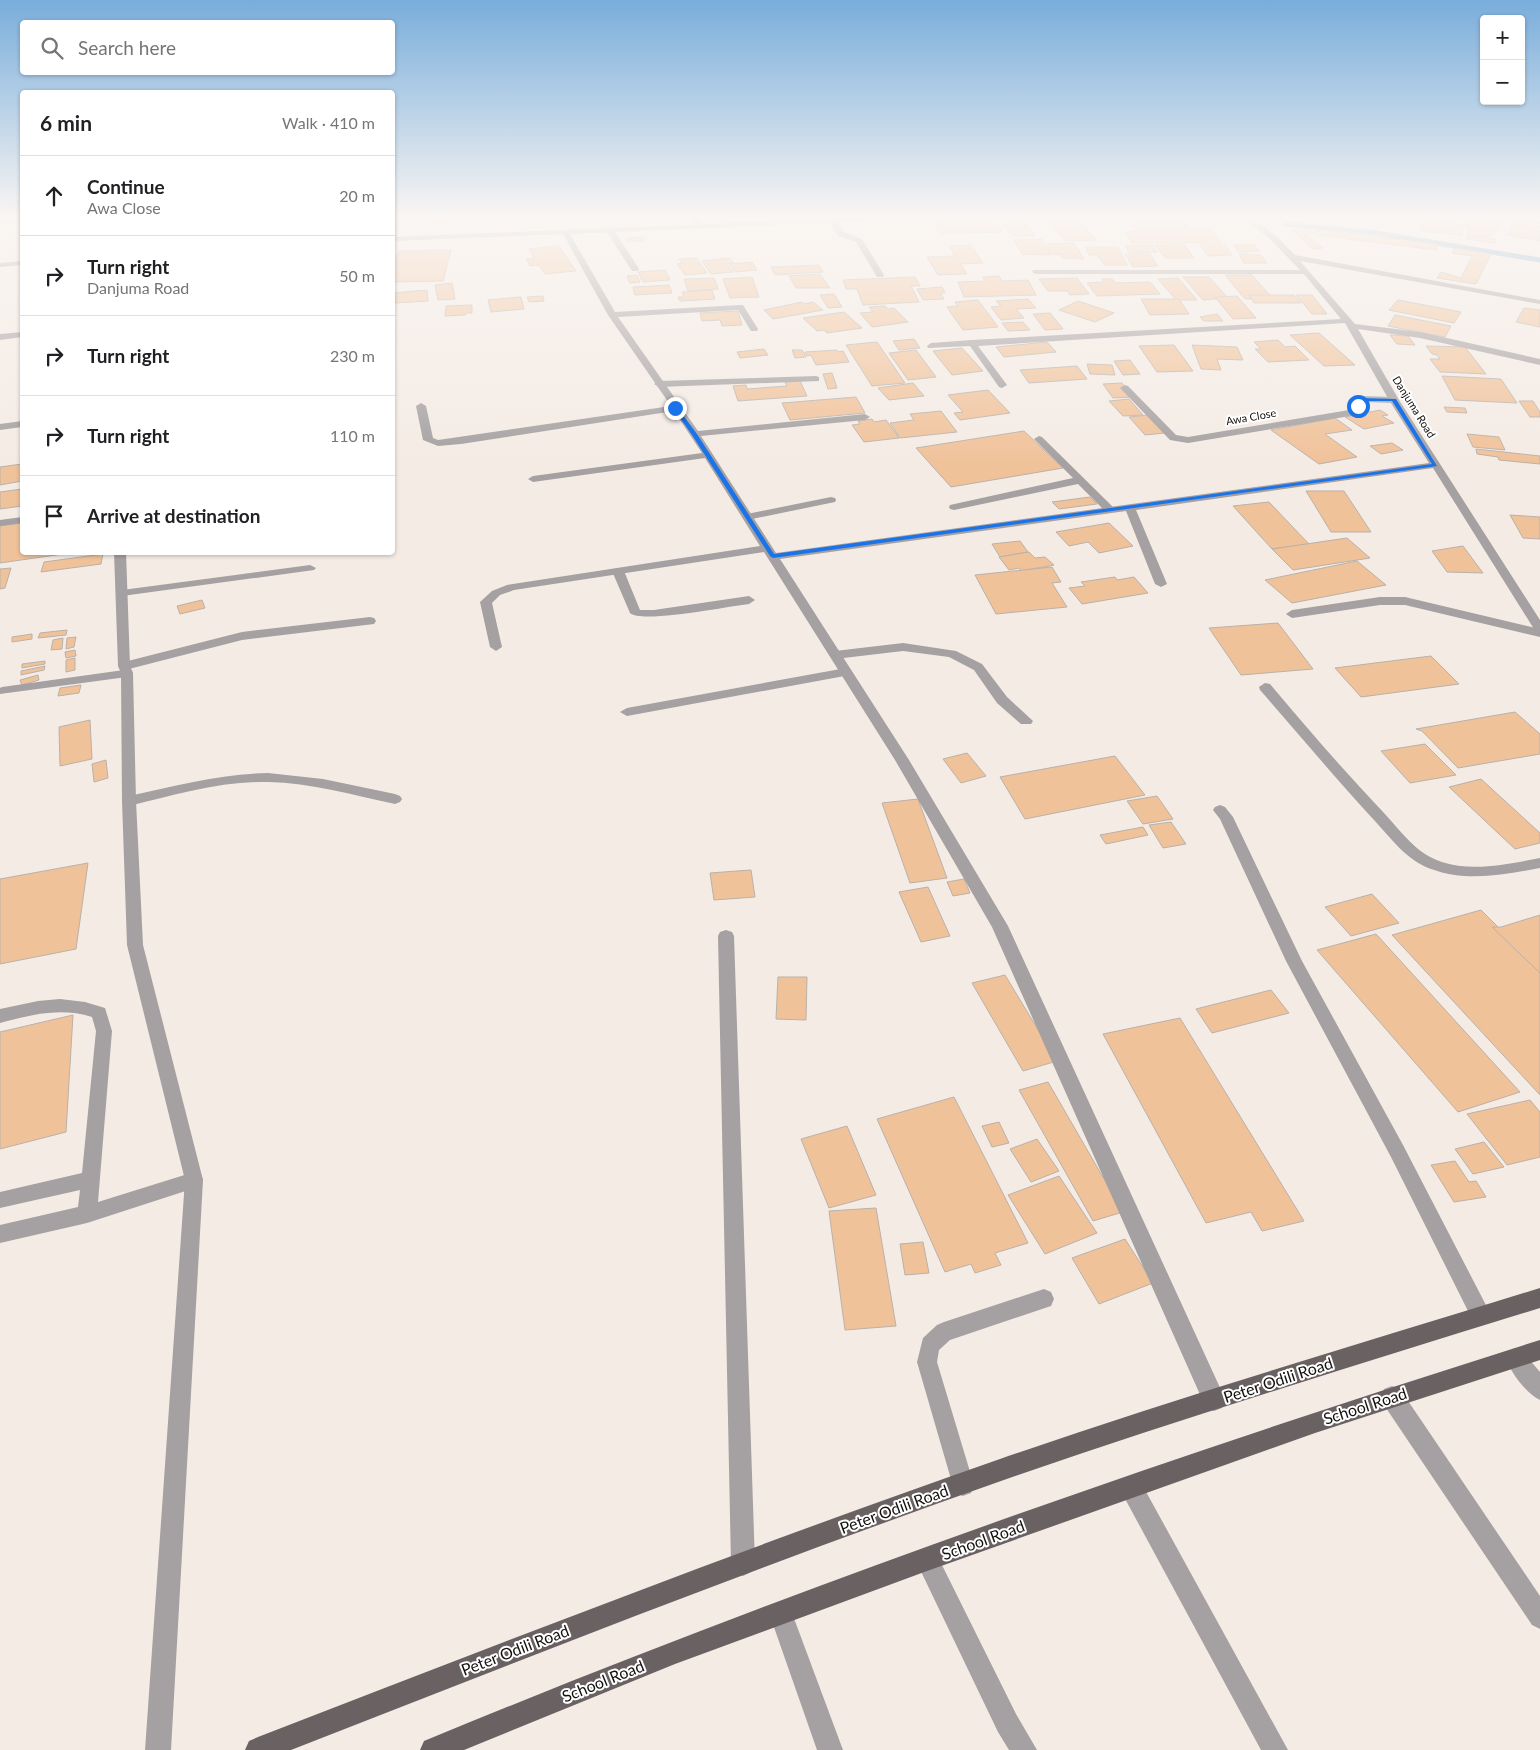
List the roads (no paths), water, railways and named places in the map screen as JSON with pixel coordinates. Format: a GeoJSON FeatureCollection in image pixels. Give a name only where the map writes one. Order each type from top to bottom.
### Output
{"type":"FeatureCollection","features":[{"type":"Feature","properties":{"kind":"main road","name":"Peter Odili Road"},"geometry":{"type":"LineString","coordinates":[[258,1750],[743,1564],[963,1485],[1108,1434],[1540,1298]]}},
{"type":"Feature","properties":{"kind":"main road","name":"School Road"},"geometry":{"type":"LineString","coordinates":[[433,1750],[675,1652],[927,1559],[1315,1422],[1540,1350]]}},
{"type":"Feature","properties":{"kind":"street"},"geometry":{"type":"LineString","coordinates":[[603,299],[675,408],[695,434],[706,455],[902,760],[1000,926],[1214,1400]]}},
{"type":"Feature","properties":{"kind":"street","name":"Danjuma Road"},"geometry":{"type":"LineString","coordinates":[[1329,299],[1349,323],[1394,400],[1540,631]]}},
{"type":"Feature","properties":{"kind":"street"},"geometry":{"type":"LineString","coordinates":[[1522,299],[1540,302]]}},
{"type":"Feature","properties":{"kind":"street"},"geometry":{"type":"LineString","coordinates":[[612,315],[740,307],[754,329]]}},
{"type":"Feature","properties":{"kind":"street"},"geometry":{"type":"LineString","coordinates":[[931,346],[1349,323],[1420,335],[1540,362]]}},
{"type":"Feature","properties":{"kind":"street"},"geometry":{"type":"LineString","coordinates":[[0,337],[20,334]]}},
{"type":"Feature","properties":{"kind":"street"},"geometry":{"type":"LineString","coordinates":[[972,343],[1002,385]]}},
{"type":"Feature","properties":{"kind":"street"},"geometry":{"type":"LineString","coordinates":[[659,384],[816,379]]}},
{"type":"Feature","properties":{"kind":"street","name":"Awa Close"},"geometry":{"type":"LineString","coordinates":[[1126,388],[1173,438],[1188,440],[1350,413],[1357,411],[1361,399],[1394,400]]}},
{"type":"Feature","properties":{"kind":"street"},"geometry":{"type":"LineString","coordinates":[[421,406],[428,440],[438,443],[675,408]]}},
{"type":"Feature","properties":{"kind":"street"},"geometry":{"type":"LineString","coordinates":[[695,434],[865,417]]}},
{"type":"Feature","properties":{"kind":"street"},"geometry":{"type":"LineString","coordinates":[[0,427],[20,424]]}},
{"type":"Feature","properties":{"kind":"street"},"geometry":{"type":"LineString","coordinates":[[1039,439],[1110,510]]}},
{"type":"Feature","properties":{"kind":"street"},"geometry":{"type":"LineString","coordinates":[[533,479],[706,455]]}},
{"type":"Feature","properties":{"kind":"street"},"geometry":{"type":"LineString","coordinates":[[496,647],[486,602],[496,593],[511,587],[618,571],[1110,510],[1435,465]]}},
{"type":"Feature","properties":{"kind":"street"},"geometry":{"type":"LineString","coordinates":[[954,507],[1080,480]]}},
{"type":"Feature","properties":{"kind":"street"},"geometry":{"type":"LineString","coordinates":[[747,517],[831,500]]}},
{"type":"Feature","properties":{"kind":"street"},"geometry":{"type":"LineString","coordinates":[[1130,507],[1161,584]]}},
{"type":"Feature","properties":{"kind":"street"},"geometry":{"type":"LineString","coordinates":[[0,523],[20,520]]}},
{"type":"Feature","properties":{"kind":"street"},"geometry":{"type":"LineString","coordinates":[[120,555],[126,669],[134,945],[194,1180],[158,1750]]}},
{"type":"Feature","properties":{"kind":"street"},"geometry":{"type":"LineString","coordinates":[[122,593],[310,568]]}},
{"type":"Feature","properties":{"kind":"street"},"geometry":{"type":"LineString","coordinates":[[618,571],[636,613],[654,614],[750,600]]}},
{"type":"Feature","properties":{"kind":"street"},"geometry":{"type":"LineString","coordinates":[[1292,614],[1380,601],[1405,601],[1540,631]]}},
{"type":"Feature","properties":{"kind":"street"},"geometry":{"type":"LineString","coordinates":[[1,689],[126,669],[242,636],[370,621]]}},
{"type":"Feature","properties":{"kind":"street"},"geometry":{"type":"LineString","coordinates":[[835,655],[903,647],[952,654],[978,667],[1002,700],[1026,721]]}},
{"type":"Feature","properties":{"kind":"street"},"geometry":{"type":"LineString","coordinates":[[627,712],[846,672]]}},
{"type":"Feature","properties":{"kind":"street"},"geometry":{"type":"LineString","coordinates":[[1265,687],[1351,787],[1419,858],[1450,869],[1471,872],[1493,872],[1540,863]]}},
{"type":"Feature","properties":{"kind":"street"},"geometry":{"type":"LineString","coordinates":[[129,801],[218,782],[252,778],[296,780],[395,799]]}},
{"type":"Feature","properties":{"kind":"street"},"geometry":{"type":"LineString","coordinates":[[1220,810],[1226,817],[1294,961],[1397,1151],[1481,1316]]}},
{"type":"Feature","properties":{"kind":"street"},"geometry":{"type":"LineString","coordinates":[[726,936],[743,1564]]}},
{"type":"Feature","properties":{"kind":"street"},"geometry":{"type":"LineString","coordinates":[[0,1016],[54,1004],[79,1006],[99,1013],[104,1031],[87,1214]]}},
{"type":"Feature","properties":{"kind":"street"},"geometry":{"type":"LineString","coordinates":[[0,1200],[90,1179]]}},
{"type":"Feature","properties":{"kind":"street"},"geometry":{"type":"LineString","coordinates":[[0,1234],[87,1214],[194,1180]]}},
{"type":"Feature","properties":{"kind":"street"},"geometry":{"type":"LineString","coordinates":[[963,1485],[927,1362],[930,1345],[944,1332],[1044,1299]]}},
{"type":"Feature","properties":{"kind":"street"},"geometry":{"type":"LineString","coordinates":[[1516,1358],[1540,1389]]}},
{"type":"Feature","properties":{"kind":"street"},"geometry":{"type":"LineString","coordinates":[[1392,1397],[1540,1617]]}},
{"type":"Feature","properties":{"kind":"street"},"geometry":{"type":"LineString","coordinates":[[1132,1487],[1275,1750]]}},
{"type":"Feature","properties":{"kind":"street"},"geometry":{"type":"LineString","coordinates":[[927,1559],[1007,1723],[1024,1750]]}},
{"type":"Feature","properties":{"kind":"street"},"geometry":{"type":"LineString","coordinates":[[781,1613],[830,1750]]}}]}
